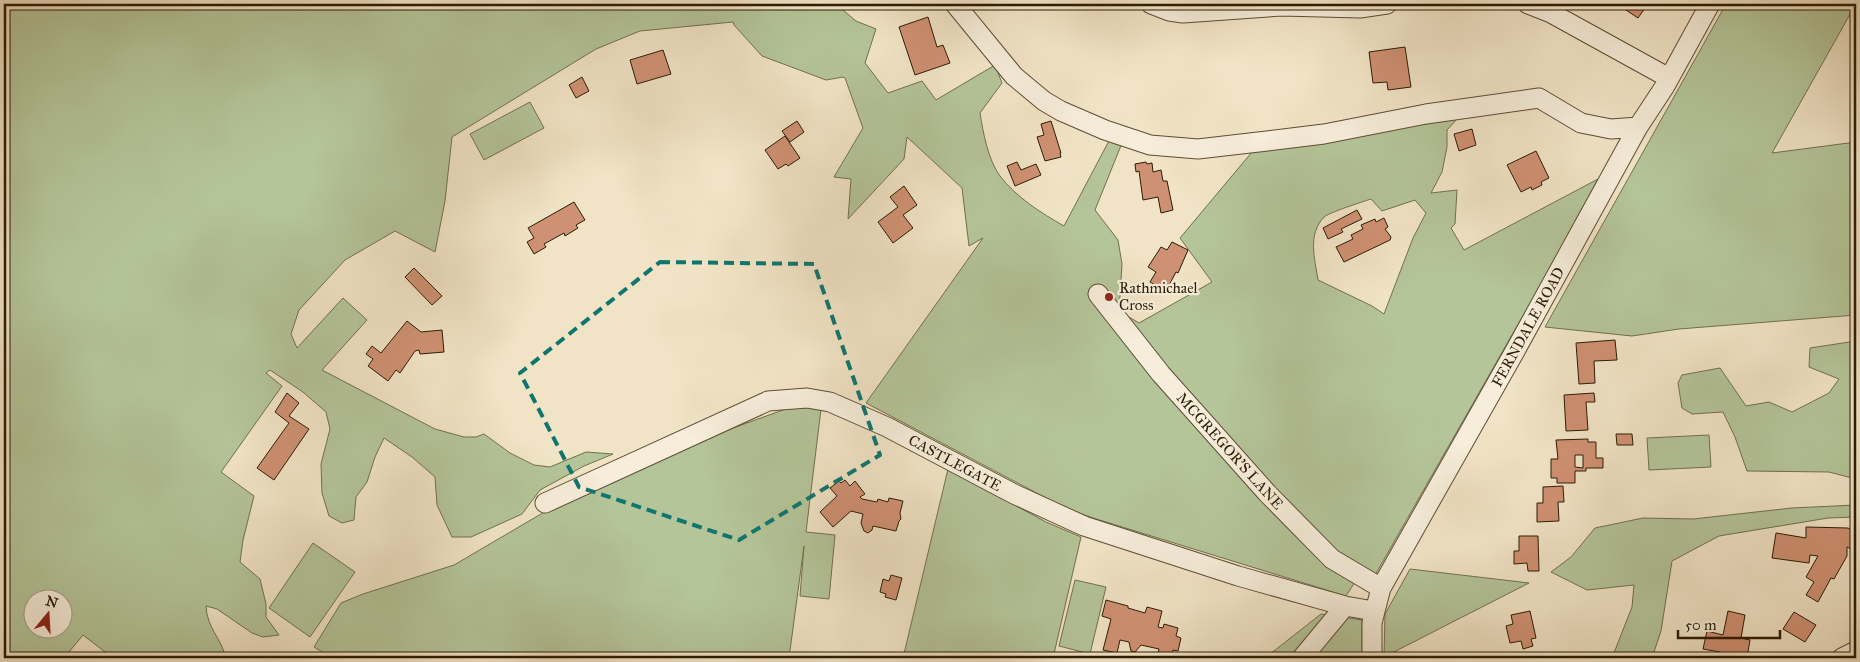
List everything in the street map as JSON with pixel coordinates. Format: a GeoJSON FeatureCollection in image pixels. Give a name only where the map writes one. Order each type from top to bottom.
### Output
{"type":"FeatureCollection","features":[{"type":"Feature","properties":{"kind":"street"},"geometry":{"type":"LineString","coordinates":[[955,4],[1014,76],[1044,100],[1061,111],[1105,130],[1150,145],[1198,149],[1267,141],[1324,134],[1367,124],[1426,114],[1539,98],[1580,123],[1611,129],[1638,127]]}},
{"type":"Feature","properties":{"kind":"street"},"geometry":{"type":"LineString","coordinates":[[1152,4],[1169,11],[1183,13],[1282,6],[1360,8],[1387,4]]}},
{"type":"Feature","properties":{"kind":"street"},"geometry":{"type":"LineString","coordinates":[[1528,4],[1551,13],[1669,78]]}},
{"type":"Feature","properties":{"kind":"street","name":"FERNDALE ROAD"},"geometry":{"type":"LineString","coordinates":[[1372,658],[1372,623],[1381,588],[1511,359],[1638,127],[1669,78],[1710,4]]}},
{"type":"Feature","properties":{"kind":"street","name":"MCGREGOR'S LANE"},"geometry":{"type":"LineString","coordinates":[[1098,294],[1161,374],[1267,494],[1332,559],[1381,588]]}},
{"type":"Feature","properties":{"kind":"street","name":"CASTLEGATE"},"geometry":{"type":"LineString","coordinates":[[545,503],[768,402],[807,398],[830,402],[888,427],[1014,494],[1084,526],[1238,576],[1345,606],[1374,611]]}},
{"type":"Feature","properties":{"kind":"street"},"geometry":{"type":"LineString","coordinates":[[1302,658],[1345,606]]}},
{"type":"Feature","properties":{"kind":"street"},"geometry":{"type":"LineString","coordinates":[[1842,658],[1856,651]]}},
{"type":"Feature","properties":{"kind":"highlighted area"},"geometry":{"type":"Polygon","coordinates":[[[660,262],[814,264],[880,455],[739,540],[579,487],[520,373],[660,262]]]}},
{"type":"Feature","properties":{"kind":"green space"},"geometry":{"type":"Polygon","coordinates":[[[4,4],[836,4],[856,21],[876,29],[865,63],[888,93],[922,81],[936,100],[995,65],[1002,83],[980,113],[984,137],[992,162],[1006,184],[1021,198],[1064,226],[1111,137],[1122,143],[1095,210],[1118,240],[1122,264],[1119,311],[1139,323],[1212,282],[1180,238],[1252,152],[1457,119],[1447,130],[1447,147],[1442,172],[1431,193],[1457,190],[1455,224],[1451,228],[1464,250],[1598,179],[1549,270],[1374,577],[1355,582],[1346,596],[1065,508],[866,403],[983,238],[969,246],[962,188],[907,137],[904,159],[848,219],[851,179],[834,177],[863,128],[845,78],[826,80],[762,56],[733,22],[640,31],[596,49],[452,137],[445,201],[435,252],[395,231],[345,260],[299,310],[291,334],[297,348],[343,298],[367,320],[322,370],[435,429],[464,437],[476,437],[484,434],[510,453],[534,465],[550,467],[586,452],[613,454],[584,466],[540,490],[522,514],[471,537],[452,537],[437,505],[435,477],[412,457],[384,438],[375,457],[367,482],[356,497],[354,520],[342,523],[329,516],[322,493],[321,464],[330,429],[326,412],[303,392],[270,370],[266,373],[282,386],[221,472],[254,496],[243,540],[240,562],[260,579],[266,604],[266,617],[279,635],[263,637],[252,633],[217,609],[206,606],[211,627],[226,658],[113,658],[83,635],[64,658],[4,658],[4,4]],[[1371,199],[1327,215],[1315,231],[1314,256],[1318,280],[1372,306],[1384,314],[1413,238],[1426,213],[1415,200],[1382,211],[1371,199]]]}},
{"type":"Feature","properties":{"kind":"green space"},"geometry":{"type":"Polygon","coordinates":[[[1726,4],[1841,4],[1853,9],[1772,153],[1856,142],[1856,315],[1679,329],[1632,336],[1545,327],[1726,4]]]}},
{"type":"Feature","properties":{"kind":"green space"},"geometry":{"type":"Polygon","coordinates":[[[530,102],[544,128],[484,160],[470,134],[530,102]]]}},
{"type":"Feature","properties":{"kind":"green space"},"geometry":{"type":"Polygon","coordinates":[[[1856,341],[1856,479],[1829,472],[1747,471],[1735,437],[1723,412],[1692,414],[1682,408],[1678,383],[1682,375],[1720,368],[1746,406],[1769,402],[1792,412],[1829,393],[1839,379],[1809,367],[1810,348],[1856,341]]]}},
{"type":"Feature","properties":{"kind":"green space"},"geometry":{"type":"Polygon","coordinates":[[[794,406],[821,409],[806,532],[835,535],[829,599],[800,596],[804,546],[789,658],[332,658],[314,647],[341,603],[363,594],[454,565],[541,514],[573,498],[700,440],[794,406]]]}},
{"type":"Feature","properties":{"kind":"green space"},"geometry":{"type":"Polygon","coordinates":[[[1709,435],[1711,467],[1649,470],[1647,438],[1709,435]]]}},
{"type":"Feature","properties":{"kind":"green space"},"geometry":{"type":"Polygon","coordinates":[[[948,469],[1046,522],[1081,537],[1053,658],[903,658],[948,469]]]}},
{"type":"Feature","properties":{"kind":"green space"},"geometry":{"type":"Polygon","coordinates":[[[1856,505],[1856,517],[1828,518],[1719,536],[1672,561],[1661,631],[1652,658],[1612,658],[1632,607],[1634,585],[1587,590],[1551,572],[1571,557],[1595,528],[1643,518],[1693,519],[1792,508],[1856,505]]]}},
{"type":"Feature","properties":{"kind":"green space"},"geometry":{"type":"Polygon","coordinates":[[[313,543],[355,572],[310,637],[269,608],[313,543]]]}},
{"type":"Feature","properties":{"kind":"green space"},"geometry":{"type":"Polygon","coordinates":[[[1410,569],[1529,583],[1384,657],[1385,614],[1410,569]]]}},
{"type":"Feature","properties":{"kind":"green space"},"geometry":{"type":"Polygon","coordinates":[[[1075,580],[1106,587],[1090,654],[1059,646],[1075,580]]]}},
{"type":"Feature","properties":{"kind":"green space"},"geometry":{"type":"Polygon","coordinates":[[[1321,614],[1362,620],[1362,658],[1265,658],[1321,614]]]}},
{"type":"Feature","properties":{"kind":"building"},"geometry":{"type":"Polygon","coordinates":[[[1617,4],[1648,4],[1638,18],[1617,4]]]}},
{"type":"Feature","properties":{"kind":"building"},"geometry":{"type":"Polygon","coordinates":[[[928,17],[937,47],[943,45],[950,63],[915,75],[899,27],[928,17]]]}},
{"type":"Feature","properties":{"kind":"building"},"geometry":{"type":"Polygon","coordinates":[[[1405,47],[1411,87],[1388,90],[1387,82],[1373,83],[1369,52],[1405,47]]]}},
{"type":"Feature","properties":{"kind":"building"},"geometry":{"type":"Polygon","coordinates":[[[663,50],[671,74],[637,84],[630,60],[663,50]]]}},
{"type":"Feature","properties":{"kind":"building"},"geometry":{"type":"Polygon","coordinates":[[[582,77],[589,91],[576,98],[569,85],[582,77]]]}},
{"type":"Feature","properties":{"kind":"building"},"geometry":{"type":"Polygon","coordinates":[[[797,121],[804,132],[790,142],[782,131],[797,121]]]}},
{"type":"Feature","properties":{"kind":"building"},"geometry":{"type":"Polygon","coordinates":[[[1051,121],[1061,157],[1045,161],[1037,137],[1044,135],[1041,124],[1051,121]]]}},
{"type":"Feature","properties":{"kind":"building"},"geometry":{"type":"Polygon","coordinates":[[[1472,129],[1476,145],[1459,151],[1454,134],[1472,129]]]}},
{"type":"Feature","properties":{"kind":"building"},"geometry":{"type":"Polygon","coordinates":[[[785,136],[800,158],[788,166],[786,164],[778,169],[765,150],[785,136]]]}},
{"type":"Feature","properties":{"kind":"building"},"geometry":{"type":"Polygon","coordinates":[[[1536,151],[1549,178],[1541,182],[1542,185],[1532,190],[1531,187],[1521,192],[1507,165],[1536,151]]]}},
{"type":"Feature","properties":{"kind":"building"},"geometry":{"type":"Polygon","coordinates":[[[1017,162],[1021,170],[1036,164],[1041,175],[1015,186],[1007,166],[1017,162]]]}},
{"type":"Feature","properties":{"kind":"building"},"geometry":{"type":"Polygon","coordinates":[[[1146,162],[1147,164],[1152,163],[1153,172],[1161,170],[1163,181],[1167,181],[1173,210],[1161,213],[1158,197],[1143,200],[1139,171],[1136,172],[1135,164],[1146,162]]]}},
{"type":"Feature","properties":{"kind":"building"},"geometry":{"type":"Polygon","coordinates":[[[904,186],[917,205],[903,215],[913,228],[893,243],[878,222],[898,207],[890,197],[904,186]]]}},
{"type":"Feature","properties":{"kind":"building"},"geometry":{"type":"Polygon","coordinates":[[[574,202],[585,220],[576,225],[578,228],[565,236],[564,233],[544,244],[546,247],[534,254],[527,242],[534,238],[528,228],[574,202]]]}},
{"type":"Feature","properties":{"kind":"building"},"geometry":{"type":"Polygon","coordinates":[[[1357,210],[1362,219],[1341,229],[1343,232],[1328,239],[1323,228],[1357,210]]]}},
{"type":"Feature","properties":{"kind":"building"},"geometry":{"type":"Polygon","coordinates":[[[1384,218],[1388,227],[1385,229],[1391,237],[1390,240],[1344,262],[1336,247],[1353,239],[1351,235],[1363,229],[1361,225],[1375,219],[1376,222],[1384,218]]]}},
{"type":"Feature","properties":{"kind":"building"},"geometry":{"type":"Polygon","coordinates":[[[1172,242],[1188,250],[1178,273],[1176,272],[1166,291],[1150,282],[1156,272],[1148,267],[1161,247],[1167,250],[1172,242]]]}},
{"type":"Feature","properties":{"kind":"building"},"geometry":{"type":"Polygon","coordinates":[[[414,268],[442,296],[432,305],[405,277],[414,268]]]}},
{"type":"Feature","properties":{"kind":"building"},"geometry":{"type":"Polygon","coordinates":[[[407,321],[421,332],[442,330],[444,352],[420,354],[419,350],[415,351],[400,373],[396,370],[388,381],[368,366],[373,359],[366,354],[372,346],[381,353],[407,321]]]}},
{"type":"Feature","properties":{"kind":"building"},"geometry":{"type":"Polygon","coordinates":[[[1615,340],[1617,360],[1594,361],[1595,383],[1579,384],[1576,343],[1615,340]]]}},
{"type":"Feature","properties":{"kind":"building"},"geometry":{"type":"Polygon","coordinates":[[[287,393],[299,403],[289,416],[309,429],[274,480],[257,468],[289,423],[275,412],[287,393]]]}},
{"type":"Feature","properties":{"kind":"building"},"geometry":{"type":"Polygon","coordinates":[[[1594,393],[1595,402],[1586,402],[1588,430],[1566,431],[1564,395],[1594,393]]]}},
{"type":"Feature","properties":{"kind":"building"},"geometry":{"type":"Polygon","coordinates":[[[1616,434],[1632,434],[1633,445],[1617,445],[1616,434]]]}},
{"type":"Feature","properties":{"kind":"building"},"geometry":{"type":"Polygon","coordinates":[[[1588,439],[1588,442],[1596,442],[1596,458],[1603,458],[1603,468],[1586,468],[1586,471],[1575,471],[1575,483],[1557,483],[1557,478],[1551,478],[1551,459],[1558,459],[1556,440],[1588,439]],[[1575,455],[1575,467],[1583,468],[1583,455],[1575,455]]]}},
{"type":"Feature","properties":{"kind":"building"},"geometry":{"type":"Polygon","coordinates":[[[845,480],[850,486],[855,481],[865,494],[860,497],[862,499],[877,502],[878,499],[888,502],[889,498],[903,501],[900,513],[901,519],[896,531],[873,526],[872,530],[868,533],[864,531],[861,523],[863,514],[851,511],[833,527],[820,512],[837,496],[830,488],[839,481],[841,483],[845,480]]]}},
{"type":"Feature","properties":{"kind":"building"},"geometry":{"type":"Polygon","coordinates":[[[1563,486],[1564,502],[1558,502],[1559,521],[1537,522],[1537,503],[1543,503],[1543,487],[1563,486]]]}},
{"type":"Feature","properties":{"kind":"building"},"geometry":{"type":"Polygon","coordinates":[[[1806,527],[1848,528],[1856,533],[1856,556],[1847,547],[1847,556],[1834,579],[1831,578],[1818,602],[1806,595],[1814,582],[1806,577],[1818,556],[1810,555],[1809,563],[1772,558],[1776,533],[1806,538],[1806,527]]]}},
{"type":"Feature","properties":{"kind":"building"},"geometry":{"type":"Polygon","coordinates":[[[1519,536],[1538,536],[1539,571],[1528,571],[1527,563],[1514,564],[1514,551],[1519,551],[1519,536]]]}},
{"type":"Feature","properties":{"kind":"building"},"geometry":{"type":"Polygon","coordinates":[[[891,575],[902,578],[896,600],[885,597],[886,594],[880,592],[883,579],[889,581],[891,575]]]}},
{"type":"Feature","properties":{"kind":"building"},"geometry":{"type":"Polygon","coordinates":[[[1106,600],[1145,613],[1147,607],[1162,611],[1158,627],[1163,628],[1164,624],[1178,628],[1176,636],[1181,638],[1178,651],[1173,650],[1171,658],[1157,658],[1159,649],[1141,645],[1135,652],[1131,651],[1129,642],[1120,640],[1117,653],[1103,650],[1111,619],[1102,616],[1106,600]]]}},
{"type":"Feature","properties":{"kind":"building"},"geometry":{"type":"Polygon","coordinates":[[[1530,611],[1536,638],[1531,639],[1533,646],[1523,649],[1521,641],[1510,643],[1506,626],[1513,624],[1511,615],[1530,611]]]}},
{"type":"Feature","properties":{"kind":"building"},"geometry":{"type":"Polygon","coordinates":[[[1728,611],[1745,615],[1741,638],[1750,640],[1747,658],[1737,656],[1737,658],[1719,658],[1720,652],[1703,649],[1707,631],[1723,635],[1728,611]]]}},
{"type":"Feature","properties":{"kind":"building"},"geometry":{"type":"Polygon","coordinates":[[[1794,612],[1816,625],[1805,642],[1783,629],[1794,612]]]}},
{"type":"Feature","properties":{"kind":"place","name":"Rathmichael Cross"},"geometry":{"type":"Point","coordinates":[1109,297]}}]}
